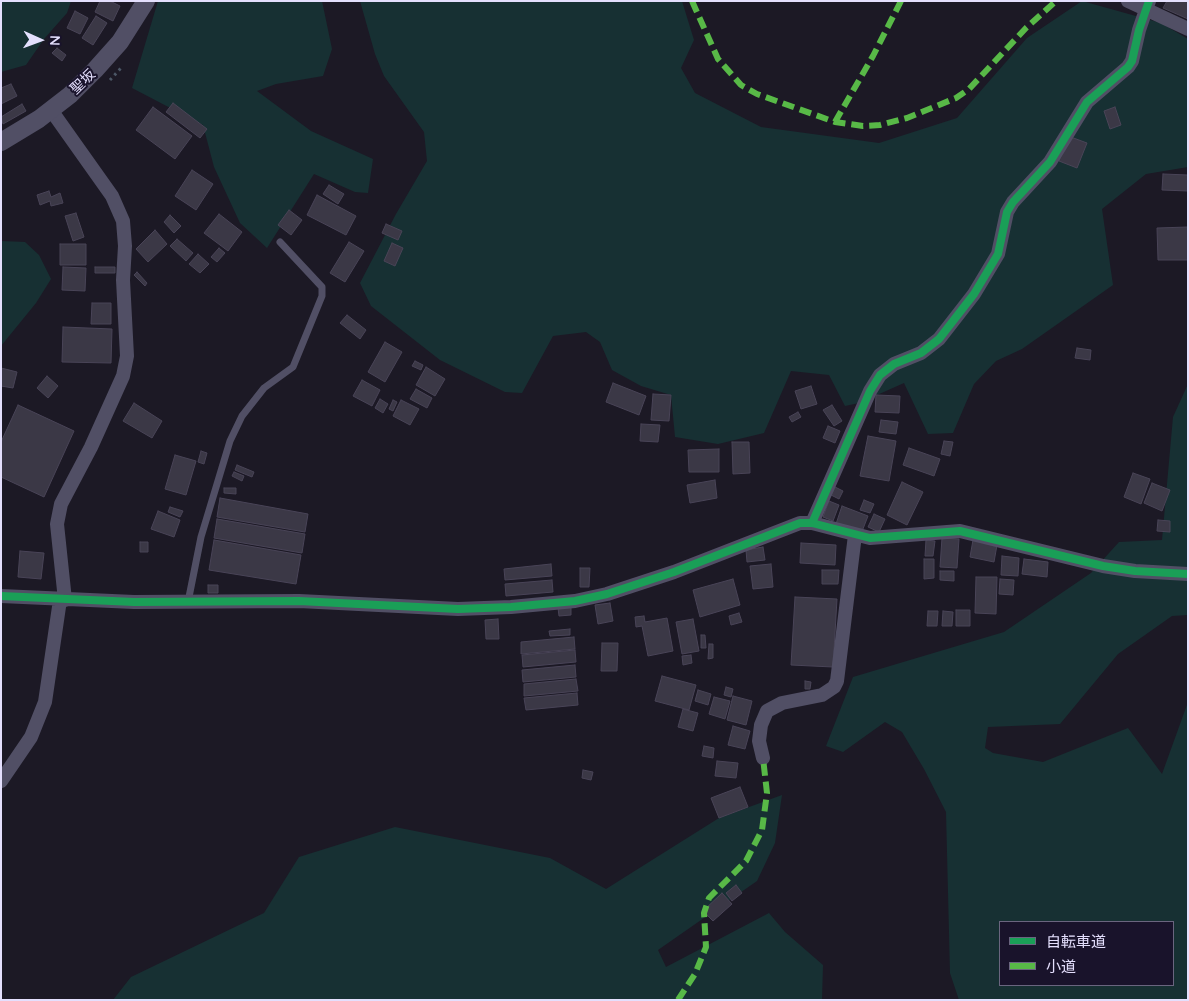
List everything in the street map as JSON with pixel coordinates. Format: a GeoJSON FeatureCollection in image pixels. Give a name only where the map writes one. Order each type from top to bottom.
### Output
{"type":"FeatureCollection","features":[{"type":"Feature","properties":{"kind":"street","name":"聖坂"},"geometry":{"type":"LineString","coordinates":[[1,142],[51,110],[96,70],[120,42],[146,1]]}},
{"type":"Feature","properties":{"kind":"street"},"geometry":{"type":"LineString","coordinates":[[1128,1],[1147,5],[1188,29]]}},
{"type":"Feature","properties":{"kind":"street"},"geometry":{"type":"LineString","coordinates":[[812,523],[870,391],[880,375],[894,364],[920,353],[939,338],[974,294],[998,254],[1007,212],[1013,202],[1050,162],[1087,102],[1128,67],[1132,61],[1147,5]]}},
{"type":"Feature","properties":{"kind":"street"},"geometry":{"type":"LineString","coordinates":[[1,781],[31,737],[45,702],[62,600],[57,524],[60,504],[91,447],[123,376],[128,356],[123,280],[125,246],[123,221],[112,196],[51,110]]}},
{"type":"Feature","properties":{"kind":"street"},"geometry":{"type":"LineString","coordinates":[[1,596],[62,600],[299,601],[466,609],[511,608],[607,594],[800,523],[812,523],[855,535],[886,538],[960,530],[1103,566],[1136,571],[1188,574]]}},
{"type":"Feature","properties":{"kind":"street"},"geometry":{"type":"LineString","coordinates":[[762,758],[760,725],[766,711],[782,703],[822,695],[834,687],[837,681],[855,535]]}},
{"type":"Feature","properties":{"kind":"lane"},"geometry":{"type":"LineString","coordinates":[[188,602],[201,537],[230,441],[242,416],[264,388],[293,367],[322,296],[322,287],[280,242]]}},
{"type":"Feature","properties":{"kind":"green space"},"geometry":{"type":"Polygon","coordinates":[[[1,1],[71,1],[67,13],[44,39],[26,65],[1,72],[1,1]]]}},
{"type":"Feature","properties":{"kind":"green space"},"geometry":{"type":"Polygon","coordinates":[[[158,1],[322,1],[332,49],[323,76],[276,84],[257,91],[311,131],[373,159],[368,193],[355,192],[314,174],[267,248],[240,223],[214,167],[203,125],[132,88],[158,1]]]}},
{"type":"Feature","properties":{"kind":"green space"},"geometry":{"type":"Polygon","coordinates":[[[360,1],[682,1],[694,40],[681,68],[695,93],[761,127],[879,143],[957,118],[1027,38],[1082,1],[1161,23],[1188,39],[1188,167],[1146,174],[1102,209],[1113,285],[1022,349],[996,361],[974,384],[953,433],[928,434],[904,383],[859,403],[845,406],[829,375],[791,371],[764,433],[718,444],[675,437],[671,395],[641,386],[612,370],[600,342],[586,332],[553,336],[522,393],[505,392],[440,360],[371,306],[360,283],[396,214],[427,161],[424,132],[384,76],[375,54],[360,1]]]}},
{"type":"Feature","properties":{"kind":"green space"},"geometry":{"type":"Polygon","coordinates":[[[1,241],[25,242],[39,255],[51,279],[36,303],[1,346],[1,241]]]}},
{"type":"Feature","properties":{"kind":"green space"},"geometry":{"type":"Polygon","coordinates":[[[1188,384],[1188,615],[1172,616],[1118,654],[1060,724],[988,727],[985,748],[993,753],[1043,762],[1128,728],[1162,774],[1188,702],[1188,1000],[959,1000],[950,973],[946,812],[924,769],[902,732],[885,722],[843,752],[826,746],[853,677],[1004,632],[1091,573],[1119,542],[1162,540],[1173,417],[1188,384]]]}},
{"type":"Feature","properties":{"kind":"green space"},"geometry":{"type":"Polygon","coordinates":[[[782,795],[775,843],[757,881],[658,950],[666,967],[769,913],[785,932],[823,965],[822,1000],[113,1000],[131,977],[264,913],[299,857],[395,827],[550,858],[606,889],[719,818],[782,795]]]}},
{"type":"Feature","properties":{"kind":"building"},"geometry":{"type":"Polygon","coordinates":[[[100,1],[110,1],[120,6],[113,21],[95,12],[100,1]]]}},
{"type":"Feature","properties":{"kind":"building"},"geometry":{"type":"Polygon","coordinates":[[[1167,1],[1188,1],[1188,19],[1163,8],[1167,1]]]}},
{"type":"Feature","properties":{"kind":"building"},"geometry":{"type":"Polygon","coordinates":[[[75,11],[88,18],[80,34],[67,28],[75,11]]]}},
{"type":"Feature","properties":{"kind":"building"},"geometry":{"type":"Polygon","coordinates":[[[96,16],[107,23],[93,45],[82,38],[96,16]]]}},
{"type":"Feature","properties":{"kind":"building"},"geometry":{"type":"Polygon","coordinates":[[[57,48],[66,55],[62,61],[52,53],[57,48]]]}},
{"type":"Feature","properties":{"kind":"building"},"geometry":{"type":"Polygon","coordinates":[[[11,84],[17,96],[1,104],[1,88],[11,84]]]}},
{"type":"Feature","properties":{"kind":"building"},"geometry":{"type":"Polygon","coordinates":[[[173,103],[207,129],[200,138],[166,112],[173,103]]]}},
{"type":"Feature","properties":{"kind":"building"},"geometry":{"type":"Polygon","coordinates":[[[22,104],[26,111],[3,124],[1,117],[22,104]]]}},
{"type":"Feature","properties":{"kind":"building"},"geometry":{"type":"Polygon","coordinates":[[[153,107],[192,136],[175,159],[136,130],[153,107]]]}},
{"type":"Feature","properties":{"kind":"building"},"geometry":{"type":"Polygon","coordinates":[[[1115,107],[1121,125],[1110,129],[1104,111],[1115,107]]]}},
{"type":"Feature","properties":{"kind":"building"},"geometry":{"type":"Polygon","coordinates":[[[1068,136],[1087,143],[1077,168],[1059,161],[1068,136]]]}},
{"type":"Feature","properties":{"kind":"building"},"geometry":{"type":"Polygon","coordinates":[[[192,170],[213,184],[196,210],[175,196],[192,170]]]}},
{"type":"Feature","properties":{"kind":"building"},"geometry":{"type":"Polygon","coordinates":[[[1163,174],[1188,175],[1188,191],[1162,190],[1163,174]]]}},
{"type":"Feature","properties":{"kind":"building"},"geometry":{"type":"Polygon","coordinates":[[[329,185],[344,194],[338,204],[323,194],[329,185]]]}},
{"type":"Feature","properties":{"kind":"building"},"geometry":{"type":"Polygon","coordinates":[[[49,191],[51,197],[60,193],[63,203],[51,206],[50,201],[40,205],[37,195],[49,191]]]}},
{"type":"Feature","properties":{"kind":"building"},"geometry":{"type":"Polygon","coordinates":[[[317,195],[356,216],[346,235],[307,215],[317,195]]]}},
{"type":"Feature","properties":{"kind":"building"},"geometry":{"type":"Polygon","coordinates":[[[289,210],[302,220],[291,235],[278,225],[289,210]]]}},
{"type":"Feature","properties":{"kind":"building"},"geometry":{"type":"Polygon","coordinates":[[[76,213],[84,237],[73,241],[65,216],[76,213]]]}},
{"type":"Feature","properties":{"kind":"building"},"geometry":{"type":"Polygon","coordinates":[[[219,214],[242,232],[228,251],[204,233],[219,214]]]}},
{"type":"Feature","properties":{"kind":"building"},"geometry":{"type":"Polygon","coordinates":[[[170,215],[181,226],[174,233],[164,222],[170,215]]]}},
{"type":"Feature","properties":{"kind":"building"},"geometry":{"type":"Polygon","coordinates":[[[386,224],[402,231],[398,240],[382,233],[386,224]]]}},
{"type":"Feature","properties":{"kind":"building"},"geometry":{"type":"Polygon","coordinates":[[[1188,227],[1188,260],[1158,260],[1157,228],[1188,227]]]}},
{"type":"Feature","properties":{"kind":"building"},"geometry":{"type":"Polygon","coordinates":[[[155,230],[167,244],[148,262],[136,249],[155,230]]]}},
{"type":"Feature","properties":{"kind":"building"},"geometry":{"type":"Polygon","coordinates":[[[177,239],[193,253],[186,261],[170,246],[177,239]]]}},
{"type":"Feature","properties":{"kind":"building"},"geometry":{"type":"Polygon","coordinates":[[[349,242],[364,251],[345,282],[330,273],[349,242]]]}},
{"type":"Feature","properties":{"kind":"building"},"geometry":{"type":"Polygon","coordinates":[[[392,243],[403,248],[395,266],[384,261],[392,243]]]}},
{"type":"Feature","properties":{"kind":"building"},"geometry":{"type":"Polygon","coordinates":[[[60,244],[86,244],[86,265],[60,265],[60,244]]]}},
{"type":"Feature","properties":{"kind":"building"},"geometry":{"type":"Polygon","coordinates":[[[219,248],[225,253],[217,262],[211,257],[219,248]]]}},
{"type":"Feature","properties":{"kind":"building"},"geometry":{"type":"Polygon","coordinates":[[[198,254],[209,264],[200,273],[189,264],[198,254]]]}},
{"type":"Feature","properties":{"kind":"building"},"geometry":{"type":"Polygon","coordinates":[[[63,267],[86,268],[85,291],[62,290],[63,267]]]}},
{"type":"Feature","properties":{"kind":"building"},"geometry":{"type":"Polygon","coordinates":[[[95,267],[115,267],[115,273],[95,273],[95,267]]]}},
{"type":"Feature","properties":{"kind":"building"},"geometry":{"type":"Polygon","coordinates":[[[137,272],[147,283],[145,286],[134,275],[137,272]]]}},
{"type":"Feature","properties":{"kind":"building"},"geometry":{"type":"Polygon","coordinates":[[[92,303],[111,303],[111,324],[91,324],[92,303]]]}},
{"type":"Feature","properties":{"kind":"building"},"geometry":{"type":"Polygon","coordinates":[[[347,315],[366,330],[360,339],[340,323],[347,315]]]}},
{"type":"Feature","properties":{"kind":"building"},"geometry":{"type":"Polygon","coordinates":[[[63,327],[112,329],[111,363],[62,362],[63,327]]]}},
{"type":"Feature","properties":{"kind":"building"},"geometry":{"type":"Polygon","coordinates":[[[385,342],[402,352],[385,382],[368,372],[385,342]]]}},
{"type":"Feature","properties":{"kind":"building"},"geometry":{"type":"Polygon","coordinates":[[[1077,348],[1091,350],[1090,360],[1075,358],[1077,348]]]}},
{"type":"Feature","properties":{"kind":"building"},"geometry":{"type":"Polygon","coordinates":[[[415,361],[423,365],[421,370],[412,366],[415,361]]]}},
{"type":"Feature","properties":{"kind":"building"},"geometry":{"type":"Polygon","coordinates":[[[426,367],[445,379],[435,396],[416,385],[426,367]]]}},
{"type":"Feature","properties":{"kind":"building"},"geometry":{"type":"Polygon","coordinates":[[[1,368],[17,372],[13,388],[1,386],[1,368]]]}},
{"type":"Feature","properties":{"kind":"building"},"geometry":{"type":"Polygon","coordinates":[[[47,376],[58,386],[48,398],[37,388],[47,376]]]}},
{"type":"Feature","properties":{"kind":"building"},"geometry":{"type":"Polygon","coordinates":[[[362,380],[380,390],[372,406],[353,396],[362,380]]]}},
{"type":"Feature","properties":{"kind":"building"},"geometry":{"type":"Polygon","coordinates":[[[613,383],[646,396],[639,415],[606,402],[613,383]]]}},
{"type":"Feature","properties":{"kind":"building"},"geometry":{"type":"Polygon","coordinates":[[[811,386],[817,404],[801,409],[795,391],[811,386]]]}},
{"type":"Feature","properties":{"kind":"building"},"geometry":{"type":"Polygon","coordinates":[[[416,389],[432,398],[427,408],[410,399],[416,389]]]}},
{"type":"Feature","properties":{"kind":"building"},"geometry":{"type":"Polygon","coordinates":[[[653,394],[671,395],[669,421],[651,420],[653,394]]]}},
{"type":"Feature","properties":{"kind":"building"},"geometry":{"type":"Polygon","coordinates":[[[876,395],[900,396],[899,413],[875,412],[876,395]]]}},
{"type":"Feature","properties":{"kind":"building"},"geometry":{"type":"Polygon","coordinates":[[[380,399],[388,404],[383,413],[375,408],[380,399]]]}},
{"type":"Feature","properties":{"kind":"building"},"geometry":{"type":"Polygon","coordinates":[[[393,400],[397,402],[393,411],[389,409],[393,400]]]}},
{"type":"Feature","properties":{"kind":"building"},"geometry":{"type":"Polygon","coordinates":[[[401,400],[419,409],[410,425],[393,416],[401,400]]]}},
{"type":"Feature","properties":{"kind":"building"},"geometry":{"type":"Polygon","coordinates":[[[134,403],[162,421],[152,438],[123,421],[134,403]]]}},
{"type":"Feature","properties":{"kind":"building"},"geometry":{"type":"Polygon","coordinates":[[[18,405],[74,431],[44,497],[1,477],[1,442],[18,405]]]}},
{"type":"Feature","properties":{"kind":"building"},"geometry":{"type":"Polygon","coordinates":[[[832,405],[842,421],[834,426],[823,410],[832,405]]]}},
{"type":"Feature","properties":{"kind":"building"},"geometry":{"type":"Polygon","coordinates":[[[798,412],[801,417],[792,422],[789,417],[798,412]]]}},
{"type":"Feature","properties":{"kind":"building"},"geometry":{"type":"Polygon","coordinates":[[[881,420],[898,422],[896,434],[879,432],[881,420]]]}},
{"type":"Feature","properties":{"kind":"building"},"geometry":{"type":"Polygon","coordinates":[[[641,424],[660,425],[658,442],[640,441],[641,424]]]}},
{"type":"Feature","properties":{"kind":"building"},"geometry":{"type":"Polygon","coordinates":[[[828,426],[840,431],[835,443],[823,438],[828,426]]]}},
{"type":"Feature","properties":{"kind":"building"},"geometry":{"type":"Polygon","coordinates":[[[868,436],[896,441],[889,481],[860,476],[868,436]]]}},
{"type":"Feature","properties":{"kind":"building"},"geometry":{"type":"Polygon","coordinates":[[[944,441],[953,442],[950,456],[941,454],[944,441]]]}},
{"type":"Feature","properties":{"kind":"building"},"geometry":{"type":"Polygon","coordinates":[[[732,442],[749,442],[750,473],[733,474],[732,442]]]}},
{"type":"Feature","properties":{"kind":"building"},"geometry":{"type":"Polygon","coordinates":[[[909,448],[940,459],[934,476],[903,465],[909,448]]]}},
{"type":"Feature","properties":{"kind":"building"},"geometry":{"type":"Polygon","coordinates":[[[719,449],[719,472],[689,472],[688,450],[719,449]]]}},
{"type":"Feature","properties":{"kind":"building"},"geometry":{"type":"Polygon","coordinates":[[[201,451],[207,453],[204,464],[198,462],[201,451]]]}},
{"type":"Feature","properties":{"kind":"building"},"geometry":{"type":"Polygon","coordinates":[[[175,455],[196,461],[186,495],[165,489],[175,455]]]}},
{"type":"Feature","properties":{"kind":"building"},"geometry":{"type":"Polygon","coordinates":[[[237,465],[254,472],[252,477],[235,470],[237,465]]]}},
{"type":"Feature","properties":{"kind":"building"},"geometry":{"type":"Polygon","coordinates":[[[234,472],[244,476],[242,481],[232,476],[234,472]]]}},
{"type":"Feature","properties":{"kind":"building"},"geometry":{"type":"Polygon","coordinates":[[[1133,473],[1150,479],[1141,504],[1124,497],[1133,473]]]}},
{"type":"Feature","properties":{"kind":"building"},"geometry":{"type":"Polygon","coordinates":[[[715,480],[717,498],[690,503],[687,485],[715,480]]]}},
{"type":"Feature","properties":{"kind":"building"},"geometry":{"type":"Polygon","coordinates":[[[902,482],[923,492],[907,525],[887,515],[902,482]]]}},
{"type":"Feature","properties":{"kind":"building"},"geometry":{"type":"Polygon","coordinates":[[[1152,483],[1170,490],[1162,511],[1144,503],[1152,483]]]}},
{"type":"Feature","properties":{"kind":"building"},"geometry":{"type":"Polygon","coordinates":[[[835,487],[843,491],[839,499],[831,495],[835,487]]]}},
{"type":"Feature","properties":{"kind":"building"},"geometry":{"type":"Polygon","coordinates":[[[224,488],[236,488],[236,494],[224,493],[224,488]]]}},
{"type":"Feature","properties":{"kind":"building"},"geometry":{"type":"Polygon","coordinates":[[[220,498],[308,514],[305,532],[217,517],[220,498]]]}},
{"type":"Feature","properties":{"kind":"building"},"geometry":{"type":"Polygon","coordinates":[[[864,500],[874,504],[870,513],[860,510],[864,500]]]}},
{"type":"Feature","properties":{"kind":"building"},"geometry":{"type":"Polygon","coordinates":[[[829,501],[839,505],[833,521],[823,517],[829,501]]]}},
{"type":"Feature","properties":{"kind":"building"},"geometry":{"type":"Polygon","coordinates":[[[842,506],[868,516],[861,534],[836,524],[842,506]]]}},
{"type":"Feature","properties":{"kind":"building"},"geometry":{"type":"Polygon","coordinates":[[[170,507],[183,511],[180,517],[168,512],[170,507]]]}},
{"type":"Feature","properties":{"kind":"building"},"geometry":{"type":"Polygon","coordinates":[[[158,511],[180,520],[174,537],[151,529],[158,511]]]}},
{"type":"Feature","properties":{"kind":"building"},"geometry":{"type":"Polygon","coordinates":[[[874,514],[885,519],[879,532],[868,527],[874,514]]]}},
{"type":"Feature","properties":{"kind":"building"},"geometry":{"type":"Polygon","coordinates":[[[217,519],[305,534],[302,553],[214,538],[217,519]]]}},
{"type":"Feature","properties":{"kind":"building"},"geometry":{"type":"Polygon","coordinates":[[[1158,520],[1170,521],[1170,532],[1157,531],[1158,520]]]}},
{"type":"Feature","properties":{"kind":"building"},"geometry":{"type":"Polygon","coordinates":[[[942,538],[959,539],[957,568],[940,567],[942,538]]]}},
{"type":"Feature","properties":{"kind":"building"},"geometry":{"type":"Polygon","coordinates":[[[214,540],[301,555],[296,584],[209,570],[214,540]]]}},
{"type":"Feature","properties":{"kind":"building"},"geometry":{"type":"Polygon","coordinates":[[[926,540],[935,541],[933,556],[925,556],[926,540]]]}},
{"type":"Feature","properties":{"kind":"building"},"geometry":{"type":"Polygon","coordinates":[[[973,540],[997,545],[994,562],[970,557],[973,540]]]}},
{"type":"Feature","properties":{"kind":"building"},"geometry":{"type":"Polygon","coordinates":[[[140,542],[148,542],[148,552],[140,552],[140,542]]]}},
{"type":"Feature","properties":{"kind":"building"},"geometry":{"type":"Polygon","coordinates":[[[801,543],[836,545],[835,565],[800,563],[801,543]]]}},
{"type":"Feature","properties":{"kind":"building"},"geometry":{"type":"Polygon","coordinates":[[[763,547],[765,560],[747,562],[746,550],[763,547]]]}},
{"type":"Feature","properties":{"kind":"building"},"geometry":{"type":"Polygon","coordinates":[[[20,551],[44,553],[41,579],[18,577],[20,551]]]}},
{"type":"Feature","properties":{"kind":"building"},"geometry":{"type":"Polygon","coordinates":[[[1002,556],[1019,558],[1018,576],[1001,575],[1002,556]]]}},
{"type":"Feature","properties":{"kind":"building"},"geometry":{"type":"Polygon","coordinates":[[[924,559],[934,559],[934,578],[924,579],[924,559]]]}},
{"type":"Feature","properties":{"kind":"building"},"geometry":{"type":"Polygon","coordinates":[[[1024,559],[1048,562],[1047,577],[1022,574],[1024,559]]]}},
{"type":"Feature","properties":{"kind":"building"},"geometry":{"type":"Polygon","coordinates":[[[551,564],[552,576],[505,580],[504,569],[551,564]]]}},
{"type":"Feature","properties":{"kind":"building"},"geometry":{"type":"Polygon","coordinates":[[[771,564],[773,587],[753,589],[750,566],[771,564]]]}},
{"type":"Feature","properties":{"kind":"building"},"geometry":{"type":"Polygon","coordinates":[[[580,568],[590,568],[589,587],[580,587],[580,568]]]}},
{"type":"Feature","properties":{"kind":"building"},"geometry":{"type":"Polygon","coordinates":[[[822,570],[839,570],[838,584],[822,584],[822,570]]]}},
{"type":"Feature","properties":{"kind":"building"},"geometry":{"type":"Polygon","coordinates":[[[940,571],[954,571],[954,581],[940,580],[940,571]]]}},
{"type":"Feature","properties":{"kind":"building"},"geometry":{"type":"Polygon","coordinates":[[[976,577],[997,577],[996,614],[975,613],[976,577]]]}},
{"type":"Feature","properties":{"kind":"building"},"geometry":{"type":"Polygon","coordinates":[[[733,579],[740,605],[700,617],[693,590],[733,579]]]}},
{"type":"Feature","properties":{"kind":"building"},"geometry":{"type":"Polygon","coordinates":[[[1000,579],[1014,580],[1013,595],[999,594],[1000,579]]]}},
{"type":"Feature","properties":{"kind":"building"},"geometry":{"type":"Polygon","coordinates":[[[552,580],[553,592],[506,596],[505,584],[552,580]]]}},
{"type":"Feature","properties":{"kind":"building"},"geometry":{"type":"Polygon","coordinates":[[[208,585],[218,585],[218,593],[208,593],[208,585]]]}},
{"type":"Feature","properties":{"kind":"building"},"geometry":{"type":"Polygon","coordinates":[[[795,597],[837,599],[833,667],[791,665],[795,597]]]}},
{"type":"Feature","properties":{"kind":"building"},"geometry":{"type":"Polygon","coordinates":[[[610,603],[613,621],[598,624],[595,605],[610,603]]]}},
{"type":"Feature","properties":{"kind":"building"},"geometry":{"type":"Polygon","coordinates":[[[571,607],[571,615],[559,616],[558,608],[571,607]]]}},
{"type":"Feature","properties":{"kind":"building"},"geometry":{"type":"Polygon","coordinates":[[[956,610],[970,610],[970,626],[956,626],[956,610]]]}},
{"type":"Feature","properties":{"kind":"building"},"geometry":{"type":"Polygon","coordinates":[[[928,611],[938,611],[937,626],[927,626],[928,611]]]}},
{"type":"Feature","properties":{"kind":"building"},"geometry":{"type":"Polygon","coordinates":[[[943,611],[953,612],[952,626],[942,626],[943,611]]]}},
{"type":"Feature","properties":{"kind":"building"},"geometry":{"type":"Polygon","coordinates":[[[739,613],[742,622],[731,625],[729,616],[739,613]]]}},
{"type":"Feature","properties":{"kind":"building"},"geometry":{"type":"Polygon","coordinates":[[[644,616],[645,622],[667,618],[673,651],[648,656],[642,626],[636,627],[635,617],[644,616]]]}},
{"type":"Feature","properties":{"kind":"building"},"geometry":{"type":"Polygon","coordinates":[[[498,619],[499,639],[486,639],[485,620],[498,619]]]}},
{"type":"Feature","properties":{"kind":"building"},"geometry":{"type":"Polygon","coordinates":[[[693,619],[699,651],[682,654],[676,622],[693,619]]]}},
{"type":"Feature","properties":{"kind":"building"},"geometry":{"type":"Polygon","coordinates":[[[570,629],[570,635],[550,636],[549,631],[570,629]]]}},
{"type":"Feature","properties":{"kind":"building"},"geometry":{"type":"Polygon","coordinates":[[[701,635],[705,635],[706,648],[701,648],[701,635]]]}},
{"type":"Feature","properties":{"kind":"building"},"geometry":{"type":"Polygon","coordinates":[[[574,637],[575,649],[521,654],[521,642],[574,637]]]}},
{"type":"Feature","properties":{"kind":"building"},"geometry":{"type":"Polygon","coordinates":[[[602,643],[618,643],[617,671],[601,671],[602,643]]]}},
{"type":"Feature","properties":{"kind":"building"},"geometry":{"type":"Polygon","coordinates":[[[709,644],[713,644],[713,658],[708,659],[709,644]]]}},
{"type":"Feature","properties":{"kind":"building"},"geometry":{"type":"Polygon","coordinates":[[[575,650],[576,662],[523,667],[522,655],[575,650]]]}},
{"type":"Feature","properties":{"kind":"building"},"geometry":{"type":"Polygon","coordinates":[[[691,655],[692,663],[683,665],[682,656],[691,655]]]}},
{"type":"Feature","properties":{"kind":"building"},"geometry":{"type":"Polygon","coordinates":[[[575,665],[576,677],[523,682],[522,670],[575,665]]]}},
{"type":"Feature","properties":{"kind":"building"},"geometry":{"type":"Polygon","coordinates":[[[662,676],[696,685],[689,710],[655,701],[662,676]]]}},
{"type":"Feature","properties":{"kind":"building"},"geometry":{"type":"Polygon","coordinates":[[[576,679],[578,691],[524,696],[524,684],[576,679]]]}},
{"type":"Feature","properties":{"kind":"building"},"geometry":{"type":"Polygon","coordinates":[[[805,681],[811,682],[810,689],[805,689],[805,681]]]}},
{"type":"Feature","properties":{"kind":"building"},"geometry":{"type":"Polygon","coordinates":[[[726,687],[733,689],[731,697],[724,695],[726,687]]]}},
{"type":"Feature","properties":{"kind":"building"},"geometry":{"type":"Polygon","coordinates":[[[698,690],[711,694],[708,705],[695,701],[698,690]]]}},
{"type":"Feature","properties":{"kind":"building"},"geometry":{"type":"Polygon","coordinates":[[[577,693],[578,705],[526,710],[524,698],[577,693]]]}},
{"type":"Feature","properties":{"kind":"building"},"geometry":{"type":"Polygon","coordinates":[[[733,696],[752,701],[746,725],[727,720],[733,696]]]}},
{"type":"Feature","properties":{"kind":"building"},"geometry":{"type":"Polygon","coordinates":[[[714,697],[730,701],[725,719],[709,714],[714,697]]]}},
{"type":"Feature","properties":{"kind":"building"},"geometry":{"type":"Polygon","coordinates":[[[683,709],[698,713],[693,731],[678,727],[683,709]]]}},
{"type":"Feature","properties":{"kind":"building"},"geometry":{"type":"Polygon","coordinates":[[[733,726],[750,731],[745,749],[728,745],[733,726]]]}},
{"type":"Feature","properties":{"kind":"building"},"geometry":{"type":"Polygon","coordinates":[[[704,746],[714,748],[713,758],[702,756],[704,746]]]}},
{"type":"Feature","properties":{"kind":"building"},"geometry":{"type":"Polygon","coordinates":[[[717,761],[738,763],[736,778],[715,776],[717,761]]]}},
{"type":"Feature","properties":{"kind":"building"},"geometry":{"type":"Polygon","coordinates":[[[583,770],[593,772],[591,780],[582,778],[583,770]]]}},
{"type":"Feature","properties":{"kind":"building"},"geometry":{"type":"Polygon","coordinates":[[[740,787],[748,807],[719,818],[711,798],[740,787]]]}},
{"type":"Feature","properties":{"kind":"building"},"geometry":{"type":"Polygon","coordinates":[[[736,885],[742,893],[732,901],[726,893],[736,885]]]}},
{"type":"Feature","properties":{"kind":"building"},"geometry":{"type":"Polygon","coordinates":[[[722,893],[732,904],[713,921],[703,911],[722,893]]]}},
{"type":"Feature","properties":{"kind":"marked path"},"geometry":{"type":"LineString","coordinates":[[692,1],[718,59],[741,85],[757,94],[835,122],[863,126],[880,125],[907,118],[956,98],[969,89],[1026,28],[1056,1]]}},
{"type":"Feature","properties":{"kind":"marked path"},"geometry":{"type":"LineString","coordinates":[[835,122],[873,56],[901,1]]}},
{"type":"Feature","properties":{"kind":"marked path"},"geometry":{"type":"LineString","coordinates":[[678,1000],[695,974],[706,947],[704,913],[709,898],[746,861],[762,830],[767,793],[763,758]]}},
{"type":"Feature","properties":{"kind":"cycle path"},"geometry":{"type":"LineString","coordinates":[[812,523],[870,391],[880,375],[894,364],[921,353],[939,339],[974,294],[998,254],[1007,212],[1013,202],[1050,162],[1087,102],[1128,67],[1132,61],[1139,30],[1149,1]]}},
{"type":"Feature","properties":{"kind":"cycle path"},"geometry":{"type":"LineString","coordinates":[[1,596],[134,602],[299,601],[458,609],[511,607],[575,601],[607,594],[674,572],[800,523],[812,523],[870,538],[960,531],[1103,566],[1135,571],[1188,574]]}}]}
